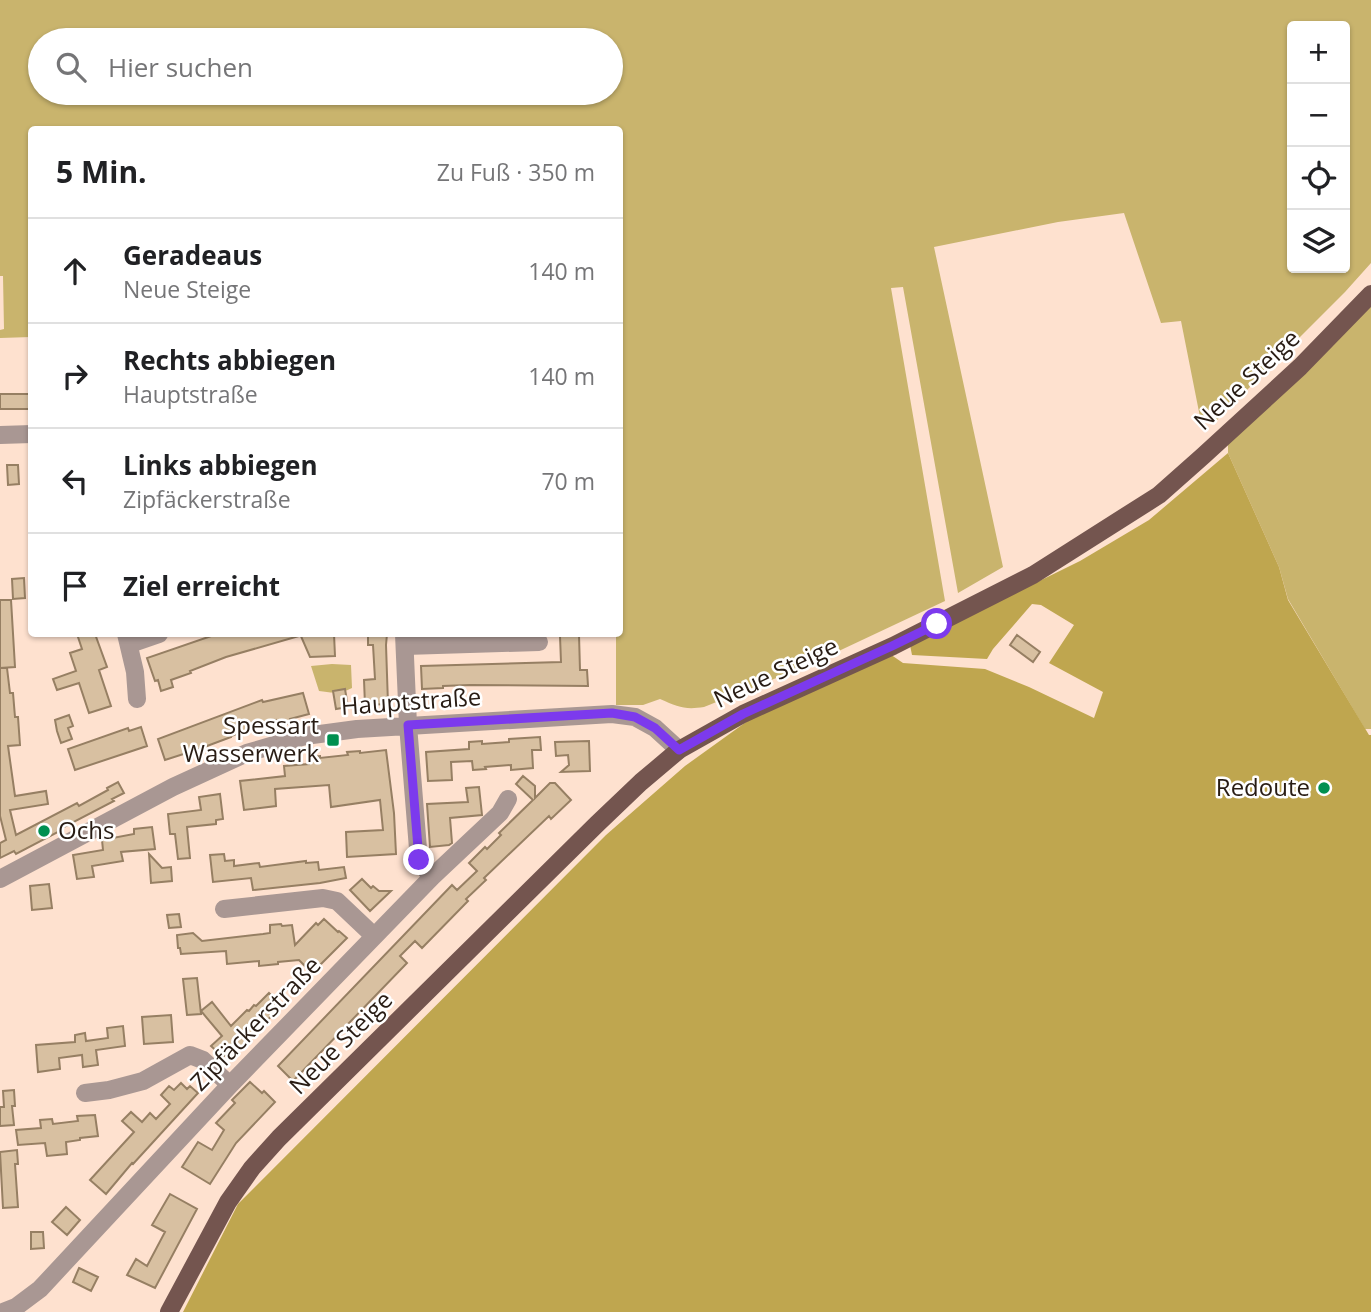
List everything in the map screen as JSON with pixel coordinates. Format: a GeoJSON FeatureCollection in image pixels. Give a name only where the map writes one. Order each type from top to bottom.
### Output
{"type":"FeatureCollection","features":[{"type":"Feature","properties":{"kind":"main road","name":"Neue Steige"},"geometry":{"type":"LineString","coordinates":[[169,1312],[228,1202],[252,1168],[641,782],[679,750],[743,714],[892,646],[1021,582],[1114,525],[1158,495],[1203,456],[1300,367],[1371,294]]}},
{"type":"Feature","properties":{"kind":"street"},"geometry":{"type":"LineString","coordinates":[[0,435],[28,434]]}},
{"type":"Feature","properties":{"kind":"street"},"geometry":{"type":"LineString","coordinates":[[128,639],[137,699]]}},
{"type":"Feature","properties":{"kind":"street"},"geometry":{"type":"LineString","coordinates":[[432,877],[419,860],[408,725],[405,640],[540,642]]}},
{"type":"Feature","properties":{"kind":"street","name":"Hauptstraße"},"geometry":{"type":"LineString","coordinates":[[0,879],[173,787],[247,753],[305,736],[408,725],[612,713],[635,717],[655,728],[679,750]]}},
{"type":"Feature","properties":{"kind":"street","name":"Zipfäckerstraße"},"geometry":{"type":"LineString","coordinates":[[3,1312],[16,1307],[40,1289],[230,1085],[432,877],[500,813],[508,799]]}},
{"type":"Feature","properties":{"kind":"street"},"geometry":{"type":"LineString","coordinates":[[224,909],[323,898],[337,901],[374,936]]}},
{"type":"Feature","properties":{"kind":"street"},"geometry":{"type":"LineString","coordinates":[[85,1093],[143,1081],[190,1055],[204,1060],[230,1085]]}},
{"type":"Feature","properties":{"kind":"shaded area"},"geometry":{"type":"Polygon","coordinates":[[[0,0],[1371,0],[1371,263],[1345,292],[1210,424],[1206,418],[1201,422],[1181,321],[1161,323],[1124,213],[1058,222],[934,247],[1003,567],[958,593],[903,287],[891,288],[945,601],[809,665],[704,707],[682,707],[660,699],[643,705],[616,705],[616,637],[623,637],[623,126],[28,126],[28,337],[0,338],[0,330],[4,329],[3,276],[0,276],[0,0]]]}},
{"type":"Feature","properties":{"kind":"shaded area"},"geometry":{"type":"Polygon","coordinates":[[[1371,301],[1371,729],[1365,729],[1288,599],[1279,567],[1228,453],[1228,443],[1371,301]]]}},
{"type":"Feature","properties":{"kind":"shaded area"},"geometry":{"type":"Polygon","coordinates":[[[1228,453],[1279,567],[1288,600],[1371,735],[1371,1312],[183,1312],[238,1204],[606,835],[685,766],[760,712],[887,652],[903,663],[985,669],[1094,718],[1103,692],[1049,663],[1074,625],[1041,605],[1032,604],[987,659],[912,655],[910,645],[1080,561],[1149,520],[1228,453]]]}},
{"type":"Feature","properties":{"kind":"shaded area"},"geometry":{"type":"Polygon","coordinates":[[[351,665],[352,688],[336,692],[319,691],[311,666],[351,665]]]}},
{"type":"Feature","properties":{"kind":"building"},"geometry":{"type":"Polygon","coordinates":[[[0,394],[28,394],[28,409],[0,409],[0,394]]]}},
{"type":"Feature","properties":{"kind":"building"},"geometry":{"type":"Polygon","coordinates":[[[7,465],[18,465],[19,484],[8,485],[7,465]]]}},
{"type":"Feature","properties":{"kind":"building"},"geometry":{"type":"Polygon","coordinates":[[[24,578],[25,598],[13,599],[12,579],[24,578]]]}},
{"type":"Feature","properties":{"kind":"building"},"geometry":{"type":"Polygon","coordinates":[[[0,600],[11,600],[15,667],[0,668],[0,600]]]}},
{"type":"Feature","properties":{"kind":"building"},"geometry":{"type":"Polygon","coordinates":[[[1017,635],[1040,652],[1033,662],[1010,645],[1017,635]]]}},
{"type":"Feature","properties":{"kind":"building"},"geometry":{"type":"Polygon","coordinates":[[[78,637],[96,637],[107,667],[99,670],[111,706],[89,713],[79,683],[57,690],[53,679],[76,671],[70,653],[82,649],[78,637]]]}},
{"type":"Feature","properties":{"kind":"building"},"geometry":{"type":"Polygon","coordinates":[[[208,637],[296,637],[226,657],[190,671],[191,673],[171,680],[173,687],[161,691],[147,658],[208,637]]]}},
{"type":"Feature","properties":{"kind":"building"},"geometry":{"type":"Polygon","coordinates":[[[301,637],[334,637],[335,656],[310,657],[301,637]]]}},
{"type":"Feature","properties":{"kind":"building"},"geometry":{"type":"Polygon","coordinates":[[[368,637],[387,637],[388,704],[365,705],[364,680],[375,679],[373,645],[368,645],[368,637]]]}},
{"type":"Feature","properties":{"kind":"building"},"geometry":{"type":"Polygon","coordinates":[[[560,637],[579,637],[580,670],[587,670],[588,686],[470,685],[422,689],[421,666],[561,662],[560,637]]]}},
{"type":"Feature","properties":{"kind":"building"},"geometry":{"type":"Polygon","coordinates":[[[0,668],[7,668],[15,717],[18,717],[20,745],[8,746],[15,796],[46,791],[48,804],[10,810],[16,835],[77,803],[79,806],[118,782],[124,793],[58,832],[16,854],[14,851],[0,858],[0,843],[6,840],[0,816],[0,668]]]}},
{"type":"Feature","properties":{"kind":"building"},"geometry":{"type":"Polygon","coordinates":[[[345,689],[348,707],[336,709],[333,691],[345,689]]]}},
{"type":"Feature","properties":{"kind":"building"},"geometry":{"type":"Polygon","coordinates":[[[303,693],[309,714],[290,719],[291,723],[277,726],[276,720],[165,760],[158,739],[262,700],[263,702],[303,693]]]}},
{"type":"Feature","properties":{"kind":"building"},"geometry":{"type":"Polygon","coordinates":[[[69,715],[73,726],[68,728],[72,739],[61,743],[55,720],[69,715]]]}},
{"type":"Feature","properties":{"kind":"building"},"geometry":{"type":"Polygon","coordinates":[[[141,727],[147,746],[75,770],[68,749],[128,728],[129,731],[141,727]]]}},
{"type":"Feature","properties":{"kind":"building"},"geometry":{"type":"Polygon","coordinates":[[[540,737],[541,750],[532,750],[533,768],[511,770],[511,765],[473,770],[472,761],[451,762],[452,780],[428,781],[426,752],[469,749],[469,742],[482,741],[482,744],[540,737]]]}},
{"type":"Feature","properties":{"kind":"building"},"geometry":{"type":"Polygon","coordinates":[[[589,741],[590,771],[561,772],[569,765],[568,755],[556,756],[555,742],[589,741]]]}},
{"type":"Feature","properties":{"kind":"building"},"geometry":{"type":"Polygon","coordinates":[[[386,750],[396,854],[347,857],[346,832],[383,830],[380,800],[331,807],[329,785],[275,789],[276,806],[244,810],[240,781],[285,776],[284,766],[309,764],[308,757],[386,750]]]}},
{"type":"Feature","properties":{"kind":"building"},"geometry":{"type":"Polygon","coordinates":[[[523,776],[535,786],[535,798],[550,783],[555,783],[571,800],[551,819],[549,816],[484,878],[486,880],[466,899],[468,901],[422,948],[415,941],[400,956],[407,963],[293,1081],[278,1066],[452,885],[457,890],[477,871],[469,863],[485,847],[487,849],[501,835],[499,833],[533,800],[516,784],[523,776]]]}},
{"type":"Feature","properties":{"kind":"building"},"geometry":{"type":"Polygon","coordinates":[[[479,787],[482,815],[450,818],[452,843],[430,847],[427,804],[468,802],[466,788],[479,787]]]}},
{"type":"Feature","properties":{"kind":"building"},"geometry":{"type":"Polygon","coordinates":[[[220,794],[223,819],[216,820],[216,824],[187,827],[190,858],[178,859],[175,834],[170,834],[168,814],[201,810],[199,797],[220,794]]]}},
{"type":"Feature","properties":{"kind":"building"},"geometry":{"type":"Polygon","coordinates":[[[152,827],[155,849],[121,852],[123,861],[92,866],[94,877],[77,879],[73,855],[103,850],[102,840],[134,834],[134,829],[152,827]]]}},
{"type":"Feature","properties":{"kind":"building"},"geometry":{"type":"Polygon","coordinates":[[[149,854],[162,868],[171,867],[172,881],[151,883],[149,854]]]}},
{"type":"Feature","properties":{"kind":"building"},"geometry":{"type":"Polygon","coordinates":[[[224,854],[225,861],[234,860],[234,866],[259,863],[260,867],[306,861],[318,862],[319,870],[344,867],[346,878],[253,890],[251,878],[213,882],[210,855],[224,854]]]}},
{"type":"Feature","properties":{"kind":"building"},"geometry":{"type":"Polygon","coordinates":[[[362,879],[371,888],[373,886],[379,891],[391,891],[370,911],[350,890],[362,879]]]}},
{"type":"Feature","properties":{"kind":"building"},"geometry":{"type":"Polygon","coordinates":[[[49,884],[52,908],[32,910],[30,886],[49,884]]]}},
{"type":"Feature","properties":{"kind":"building"},"geometry":{"type":"Polygon","coordinates":[[[179,914],[181,927],[169,928],[167,915],[179,914]]]}},
{"type":"Feature","properties":{"kind":"building"},"geometry":{"type":"Polygon","coordinates":[[[324,919],[347,938],[312,973],[299,960],[259,966],[259,961],[227,964],[226,951],[181,954],[178,948],[177,935],[193,933],[202,941],[270,933],[270,925],[281,924],[292,925],[295,945],[316,923],[318,925],[324,919]]]}},
{"type":"Feature","properties":{"kind":"building"},"geometry":{"type":"Polygon","coordinates":[[[197,978],[201,1014],[187,1015],[183,979],[197,978]]]}},
{"type":"Feature","properties":{"kind":"building"},"geometry":{"type":"Polygon","coordinates":[[[269,993],[282,1005],[235,1054],[230,1049],[223,1057],[211,1046],[222,1036],[201,1011],[212,1002],[231,1026],[269,993]]]}},
{"type":"Feature","properties":{"kind":"building"},"geometry":{"type":"Polygon","coordinates":[[[171,1015],[173,1042],[144,1044],[142,1017],[171,1015]]]}},
{"type":"Feature","properties":{"kind":"building"},"geometry":{"type":"Polygon","coordinates":[[[123,1026],[125,1046],[96,1050],[98,1065],[83,1067],[82,1055],[59,1058],[60,1069],[38,1072],[36,1045],[75,1042],[75,1035],[85,1033],[86,1041],[108,1038],[107,1028],[123,1026]]]}},
{"type":"Feature","properties":{"kind":"building"},"geometry":{"type":"Polygon","coordinates":[[[250,1082],[275,1102],[236,1143],[210,1184],[182,1167],[198,1142],[212,1150],[224,1130],[216,1123],[235,1103],[232,1100],[250,1082]]]}},
{"type":"Feature","properties":{"kind":"building"},"geometry":{"type":"Polygon","coordinates":[[[181,1083],[187,1089],[190,1086],[198,1093],[106,1194],[90,1180],[134,1132],[122,1121],[131,1112],[142,1122],[150,1113],[156,1119],[170,1104],[161,1095],[169,1086],[174,1090],[181,1083]]]}},
{"type":"Feature","properties":{"kind":"building"},"geometry":{"type":"Polygon","coordinates":[[[14,1090],[14,1125],[0,1126],[0,1107],[4,1107],[3,1091],[14,1090]]]}},
{"type":"Feature","properties":{"kind":"building"},"geometry":{"type":"Polygon","coordinates":[[[95,1115],[98,1136],[66,1142],[67,1154],[47,1156],[45,1143],[18,1145],[16,1130],[41,1128],[40,1120],[52,1119],[53,1124],[78,1121],[77,1116],[95,1115]]]}},
{"type":"Feature","properties":{"kind":"building"},"geometry":{"type":"Polygon","coordinates":[[[17,1150],[18,1164],[15,1164],[18,1207],[3,1208],[0,1152],[17,1150]]]}},
{"type":"Feature","properties":{"kind":"building"},"geometry":{"type":"Polygon","coordinates":[[[170,1194],[197,1209],[155,1288],[127,1275],[136,1259],[147,1266],[165,1232],[152,1225],[170,1194]]]}},
{"type":"Feature","properties":{"kind":"building"},"geometry":{"type":"Polygon","coordinates":[[[66,1207],[80,1220],[67,1235],[52,1222],[66,1207]]]}},
{"type":"Feature","properties":{"kind":"building"},"geometry":{"type":"Polygon","coordinates":[[[31,1232],[43,1232],[44,1248],[31,1249],[31,1232]]]}},
{"type":"Feature","properties":{"kind":"building"},"geometry":{"type":"Polygon","coordinates":[[[79,1268],[98,1277],[91,1291],[73,1282],[79,1268]]]}},
{"type":"Feature","properties":{"kind":"place","name":"Spessart Wasserwerk"},"geometry":{"type":"Point","coordinates":[333,740]}},
{"type":"Feature","properties":{"kind":"place","name":"Redoute"},"geometry":{"type":"Point","coordinates":[1324,788]}},
{"type":"Feature","properties":{"kind":"place","name":"Ochs"},"geometry":{"type":"Point","coordinates":[44,831]}},
{"type":"Feature","properties":{"kind":"route"},"geometry":{"type":"LineString","coordinates":[[419,860],[408,725],[612,713],[635,717],[655,728],[679,750],[743,714],[937,624]]}}]}
